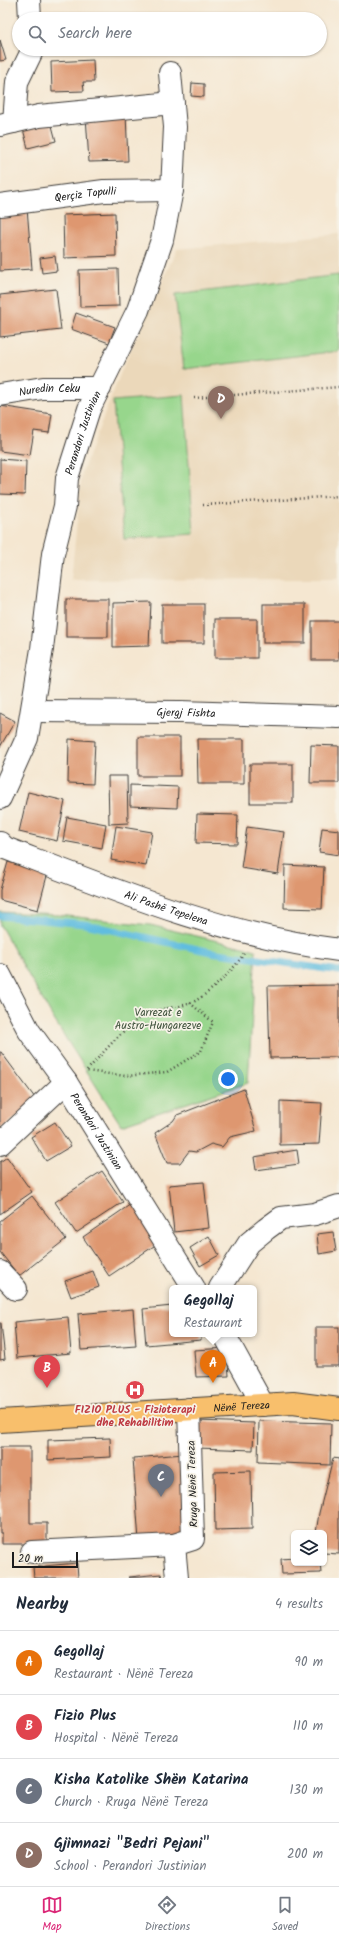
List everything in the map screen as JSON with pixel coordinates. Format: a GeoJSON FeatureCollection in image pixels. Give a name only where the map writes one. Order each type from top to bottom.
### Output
{"type":"FeatureCollection","features":[{"type":"Feature","properties":{"kind":"main road","name":"Nënë Tereza"},"geometry":{"type":"LineString","coordinates":[[0,1421],[293,1403],[339,1409]]}},
{"type":"Feature","properties":{"kind":"street"},"geometry":{"type":"LineString","coordinates":[[29,0],[30,12]]}},
{"type":"Feature","properties":{"kind":"street"},"geometry":{"type":"LineString","coordinates":[[30,56],[17,82],[7,123],[39,116],[173,103]]}},
{"type":"Feature","properties":{"kind":"street","name":"Perandori Justinian"},"geometry":{"type":"LineString","coordinates":[[0,798],[27,738],[33,710],[42,649],[51,567],[65,506],[67,478],[89,409],[138,310],[162,240],[172,190],[175,126],[170,74]]}},
{"type":"Feature","properties":{"kind":"street","name":"Qerçiz Topulli"},"geometry":{"type":"LineString","coordinates":[[0,205],[104,191],[172,190]]}},
{"type":"Feature","properties":{"kind":"street","name":"Nuredin Ceku"},"geometry":{"type":"LineString","coordinates":[[0,395],[43,388],[100,388]]}},
{"type":"Feature","properties":{"kind":"street","name":"Gjergj Fishta"},"geometry":{"type":"LineString","coordinates":[[33,710],[180,712],[339,717]]}},
{"type":"Feature","properties":{"kind":"street","name":"Ali Pashë Tepelena"},"geometry":{"type":"LineString","coordinates":[[0,843],[5,848],[144,902],[227,928],[339,950]]}},
{"type":"Feature","properties":{"kind":"street","name":"Perandori Justinian"},"geometry":{"type":"LineString","coordinates":[[0,975],[30,1031],[66,1082],[192,1285]]}},
{"type":"Feature","properties":{"kind":"street"},"geometry":{"type":"LineString","coordinates":[[0,1144],[66,1082]]}},
{"type":"Feature","properties":{"kind":"street"},"geometry":{"type":"LineString","coordinates":[[222,1285],[248,1243],[281,1218],[316,1214],[339,1206]]}},
{"type":"Feature","properties":{"kind":"street"},"geometry":{"type":"LineString","coordinates":[[0,1272],[16,1289]]}},
{"type":"Feature","properties":{"kind":"street"},"geometry":{"type":"LineString","coordinates":[[226,1337],[263,1405]]}},
{"type":"Feature","properties":{"kind":"street","name":"Rruga Nënë Tereza"},"geometry":{"type":"LineString","coordinates":[[32,1552],[174,1545],[193,1539],[189,1409]]}},
{"type":"Feature","properties":{"kind":"street"},"geometry":{"type":"LineString","coordinates":[[174,1545],[177,1578]]}},
{"type":"Feature","properties":{"kind":"path"},"geometry":{"type":"LineString","coordinates":[[194,398],[339,387]]}},
{"type":"Feature","properties":{"kind":"path"},"geometry":{"type":"LineString","coordinates":[[203,505],[339,496]]}},
{"type":"Feature","properties":{"kind":"path"},"geometry":{"type":"LineString","coordinates":[[190,1003],[213,1022],[201,1051],[167,1072],[126,1076],[86,1071],[120,1035],[147,1014],[190,1003],[223,980],[239,963],[245,950]]}},
{"type":"Feature","properties":{"kind":"shaded area"},"geometry":{"type":"Polygon","coordinates":[[[339,234],[339,579],[71,580],[82,472],[123,367],[177,249],[339,234]]]}},
{"type":"Feature","properties":{"kind":"green space"},"geometry":{"type":"Polygon","coordinates":[[[339,275],[339,351],[184,369],[175,295],[339,275]]]}},
{"type":"Feature","properties":{"kind":"green space"},"geometry":{"type":"Polygon","coordinates":[[[184,395],[194,534],[124,539],[113,401],[184,395]]]}},
{"type":"Feature","properties":{"kind":"green space","name":"Varrezat e Austro-Hungarezve"},"geometry":{"type":"Polygon","coordinates":[[[0,912],[59,915],[150,925],[256,950],[248,1083],[121,1125],[53,1018],[0,925],[0,912]]]}},
{"type":"Feature","properties":{"kind":"building"},"geometry":{"type":"Polygon","coordinates":[[[0,40],[6,60],[0,61],[0,40]]]}},
{"type":"Feature","properties":{"kind":"building"},"geometry":{"type":"Polygon","coordinates":[[[93,60],[94,82],[83,82],[84,91],[52,92],[51,62],[93,60]]]}},
{"type":"Feature","properties":{"kind":"building"},"geometry":{"type":"Polygon","coordinates":[[[192,83],[204,84],[204,97],[191,96],[192,83]]]}},
{"type":"Feature","properties":{"kind":"building"},"geometry":{"type":"Polygon","coordinates":[[[126,114],[128,161],[89,162],[86,116],[126,114]]]}},
{"type":"Feature","properties":{"kind":"building"},"geometry":{"type":"Polygon","coordinates":[[[51,122],[56,141],[28,148],[23,129],[51,122]]]}},
{"type":"Feature","properties":{"kind":"building"},"geometry":{"type":"Polygon","coordinates":[[[27,208],[32,269],[0,271],[0,210],[27,208]]]}},
{"type":"Feature","properties":{"kind":"building"},"geometry":{"type":"Polygon","coordinates":[[[115,213],[116,256],[64,258],[63,215],[115,213]]]}},
{"type":"Feature","properties":{"kind":"building"},"geometry":{"type":"Polygon","coordinates":[[[55,256],[57,271],[42,273],[40,258],[55,256]]]}},
{"type":"Feature","properties":{"kind":"building"},"geometry":{"type":"Polygon","coordinates":[[[118,269],[119,306],[80,307],[79,270],[118,269]]]}},
{"type":"Feature","properties":{"kind":"building"},"geometry":{"type":"Polygon","coordinates":[[[56,289],[61,330],[0,337],[0,295],[56,289]]]}},
{"type":"Feature","properties":{"kind":"building"},"geometry":{"type":"Polygon","coordinates":[[[76,313],[115,327],[109,343],[71,329],[76,313]]]}},
{"type":"Feature","properties":{"kind":"building"},"geometry":{"type":"Polygon","coordinates":[[[0,406],[52,414],[49,433],[34,431],[30,455],[0,451],[0,406]]]}},
{"type":"Feature","properties":{"kind":"building"},"geometry":{"type":"Polygon","coordinates":[[[0,459],[26,461],[25,495],[0,494],[0,459]]]}},
{"type":"Feature","properties":{"kind":"building"},"geometry":{"type":"Polygon","coordinates":[[[66,599],[108,599],[108,637],[66,637],[66,599]]]}},
{"type":"Feature","properties":{"kind":"building"},"geometry":{"type":"Polygon","coordinates":[[[151,602],[149,646],[113,647],[113,603],[151,602]]]}},
{"type":"Feature","properties":{"kind":"building"},"geometry":{"type":"Polygon","coordinates":[[[162,604],[204,604],[204,643],[162,643],[162,604]]]}},
{"type":"Feature","properties":{"kind":"building"},"geometry":{"type":"Polygon","coordinates":[[[263,604],[305,604],[305,643],[263,643],[263,604]]]}},
{"type":"Feature","properties":{"kind":"building"},"geometry":{"type":"Polygon","coordinates":[[[215,619],[257,619],[257,658],[215,658],[215,619]]]}},
{"type":"Feature","properties":{"kind":"building"},"geometry":{"type":"Polygon","coordinates":[[[312,621],[339,621],[339,660],[312,660],[312,621]]]}},
{"type":"Feature","properties":{"kind":"building"},"geometry":{"type":"Polygon","coordinates":[[[0,713],[15,721],[0,747],[0,713]]]}},
{"type":"Feature","properties":{"kind":"building"},"geometry":{"type":"Polygon","coordinates":[[[138,737],[180,737],[180,776],[138,776],[138,737]]]}},
{"type":"Feature","properties":{"kind":"building"},"geometry":{"type":"Polygon","coordinates":[[[69,739],[95,741],[93,784],[68,783],[69,739]]]}},
{"type":"Feature","properties":{"kind":"building"},"geometry":{"type":"Polygon","coordinates":[[[197,739],[244,739],[244,784],[198,784],[197,739]]]}},
{"type":"Feature","properties":{"kind":"building"},"geometry":{"type":"Polygon","coordinates":[[[311,745],[339,746],[339,783],[310,783],[311,745]]]}},
{"type":"Feature","properties":{"kind":"building"},"geometry":{"type":"Polygon","coordinates":[[[250,764],[293,764],[293,803],[250,803],[250,764]]]}},
{"type":"Feature","properties":{"kind":"building"},"geometry":{"type":"Polygon","coordinates":[[[108,776],[127,776],[128,823],[109,824],[108,776]]]}},
{"type":"Feature","properties":{"kind":"building"},"geometry":{"type":"Polygon","coordinates":[[[130,785],[178,787],[177,808],[130,806],[130,785]]]}},
{"type":"Feature","properties":{"kind":"building"},"geometry":{"type":"Polygon","coordinates":[[[28,792],[65,801],[57,841],[19,832],[28,792]]]}},
{"type":"Feature","properties":{"kind":"building"},"geometry":{"type":"Polygon","coordinates":[[[197,814],[238,815],[237,844],[196,843],[197,814]]]}},
{"type":"Feature","properties":{"kind":"building"},"geometry":{"type":"Polygon","coordinates":[[[67,817],[106,824],[102,848],[63,841],[67,817]]]}},
{"type":"Feature","properties":{"kind":"building"},"geometry":{"type":"Polygon","coordinates":[[[116,826],[152,832],[146,866],[111,860],[116,826]]]}},
{"type":"Feature","properties":{"kind":"building"},"geometry":{"type":"Polygon","coordinates":[[[247,827],[284,832],[278,874],[241,868],[247,827]]]}},
{"type":"Feature","properties":{"kind":"building"},"geometry":{"type":"Polygon","coordinates":[[[322,828],[339,830],[339,855],[319,852],[322,828]]]}},
{"type":"Feature","properties":{"kind":"building"},"geometry":{"type":"Polygon","coordinates":[[[8,862],[48,872],[38,910],[0,900],[0,890],[8,862]]]}},
{"type":"Feature","properties":{"kind":"building"},"geometry":{"type":"Polygon","coordinates":[[[285,865],[324,867],[322,909],[284,908],[285,865]]]}},
{"type":"Feature","properties":{"kind":"building"},"geometry":{"type":"Polygon","coordinates":[[[339,985],[339,1057],[270,1058],[268,986],[339,985]]]}},
{"type":"Feature","properties":{"kind":"building"},"geometry":{"type":"Polygon","coordinates":[[[0,1052],[38,1102],[0,1129],[0,1052]]]}},
{"type":"Feature","properties":{"kind":"building"},"geometry":{"type":"Polygon","coordinates":[[[244,1089],[256,1131],[230,1137],[222,1147],[211,1144],[196,1152],[189,1151],[180,1163],[167,1163],[155,1133],[173,1121],[177,1115],[244,1089]]]}},
{"type":"Feature","properties":{"kind":"building"},"geometry":{"type":"Polygon","coordinates":[[[280,1101],[322,1103],[319,1144],[280,1145],[280,1101]]]}},
{"type":"Feature","properties":{"kind":"building"},"geometry":{"type":"Polygon","coordinates":[[[55,1122],[71,1146],[46,1161],[31,1137],[55,1122]]]}},
{"type":"Feature","properties":{"kind":"building"},"geometry":{"type":"Polygon","coordinates":[[[297,1150],[299,1164],[256,1170],[254,1157],[297,1150]]]}},
{"type":"Feature","properties":{"kind":"building"},"geometry":{"type":"Polygon","coordinates":[[[7,1157],[32,1192],[0,1214],[0,1162],[7,1157]]]}},
{"type":"Feature","properties":{"kind":"building"},"geometry":{"type":"Polygon","coordinates":[[[102,1171],[123,1202],[76,1233],[55,1202],[102,1171]]]}},
{"type":"Feature","properties":{"kind":"building"},"geometry":{"type":"Polygon","coordinates":[[[204,1182],[209,1228],[174,1232],[169,1185],[204,1182]]]}},
{"type":"Feature","properties":{"kind":"building"},"geometry":{"type":"Polygon","coordinates":[[[32,1196],[66,1239],[19,1276],[0,1252],[0,1221],[32,1196]]]}},
{"type":"Feature","properties":{"kind":"building"},"geometry":{"type":"Polygon","coordinates":[[[134,1202],[160,1242],[109,1276],[83,1237],[134,1202]]]}},
{"type":"Feature","properties":{"kind":"building"},"geometry":{"type":"Polygon","coordinates":[[[333,1232],[336,1251],[319,1254],[317,1234],[333,1232]]]}},
{"type":"Feature","properties":{"kind":"building"},"geometry":{"type":"Polygon","coordinates":[[[209,1236],[219,1255],[200,1266],[190,1248],[209,1236]]]}},
{"type":"Feature","properties":{"kind":"building"},"geometry":{"type":"Polygon","coordinates":[[[93,1271],[99,1287],[71,1297],[65,1281],[93,1271]]]}},
{"type":"Feature","properties":{"kind":"building"},"geometry":{"type":"Polygon","coordinates":[[[169,1306],[169,1337],[201,1337],[201,1340],[146,1345],[143,1309],[169,1306]]]}},
{"type":"Feature","properties":{"kind":"building"},"geometry":{"type":"Polygon","coordinates":[[[133,1309],[136,1346],[81,1350],[78,1314],[133,1309]]]}},
{"type":"Feature","properties":{"kind":"building"},"geometry":{"type":"Polygon","coordinates":[[[68,1317],[71,1353],[17,1358],[14,1322],[68,1317]]]}},
{"type":"Feature","properties":{"kind":"building"},"geometry":{"type":"Polygon","coordinates":[[[0,1323],[5,1359],[0,1360],[0,1323]]]}},
{"type":"Feature","properties":{"kind":"building"},"geometry":{"type":"Polygon","coordinates":[[[316,1327],[339,1327],[339,1366],[316,1366],[316,1327]]]}},
{"type":"Feature","properties":{"kind":"building"},"geometry":{"type":"Polygon","coordinates":[[[227,1348],[229,1376],[196,1377],[194,1350],[227,1348]]]}},
{"type":"Feature","properties":{"kind":"building"},"geometry":{"type":"Polygon","coordinates":[[[198,1421],[254,1423],[253,1450],[197,1448],[198,1421]]]}},
{"type":"Feature","properties":{"kind":"building"},"geometry":{"type":"Polygon","coordinates":[[[259,1421],[331,1423],[330,1465],[258,1462],[259,1421]]]}},
{"type":"Feature","properties":{"kind":"building"},"geometry":{"type":"Polygon","coordinates":[[[110,1438],[111,1457],[48,1460],[48,1440],[110,1438]]]}},
{"type":"Feature","properties":{"kind":"building"},"geometry":{"type":"Polygon","coordinates":[[[0,1447],[30,1447],[30,1523],[47,1523],[47,1544],[2,1544],[2,1533],[0,1533],[0,1447]]]}},
{"type":"Feature","properties":{"kind":"building"},"geometry":{"type":"Polygon","coordinates":[[[184,1454],[190,1537],[139,1541],[133,1458],[184,1454]]]}},
{"type":"Feature","properties":{"kind":"building"},"geometry":{"type":"Polygon","coordinates":[[[333,1458],[339,1459],[339,1554],[327,1553],[327,1530],[316,1530],[319,1513],[333,1458]]]}},
{"type":"Feature","properties":{"kind":"building"},"geometry":{"type":"Polygon","coordinates":[[[251,1471],[252,1529],[215,1530],[214,1472],[251,1471]]]}},
{"type":"Feature","properties":{"kind":"building"},"geometry":{"type":"Polygon","coordinates":[[[291,1558],[291,1566],[320,1566],[321,1573],[282,1574],[281,1559],[291,1558]]]}},
{"type":"Feature","properties":{"kind":"building"},"geometry":{"type":"Polygon","coordinates":[[[77,1563],[78,1578],[34,1578],[33,1567],[77,1563]]]}},
{"type":"Feature","properties":{"kind":"building"},"geometry":{"type":"Polygon","coordinates":[[[161,1574],[162,1578],[129,1578],[129,1577],[161,1574]]]}},
{"type":"Feature","properties":{"kind":"waterway"},"geometry":{"type":"LineString","coordinates":[[0,916],[85,924],[211,952],[339,971]]}},
{"type":"Feature","properties":{"kind":"place","name":"Gjimnazi \"Bedri Pejani\""},"geometry":{"type":"Point","coordinates":[221,419]}},
{"type":"Feature","properties":{"kind":"place","name":"Gegollaj"},"geometry":{"type":"Point","coordinates":[213,1383]}},
{"type":"Feature","properties":{"kind":"place","name":"Fizio Plus"},"geometry":{"type":"Point","coordinates":[47,1388]}},
{"type":"Feature","properties":{"kind":"place","name":"FIZIO PLUS - Fizioterapi dhe Rehabilitim"},"geometry":{"type":"Point","coordinates":[135,1390]}},
{"type":"Feature","properties":{"kind":"place","name":"Kisha Katolike Shën Katarina"},"geometry":{"type":"Point","coordinates":[161,1497]}}]}
